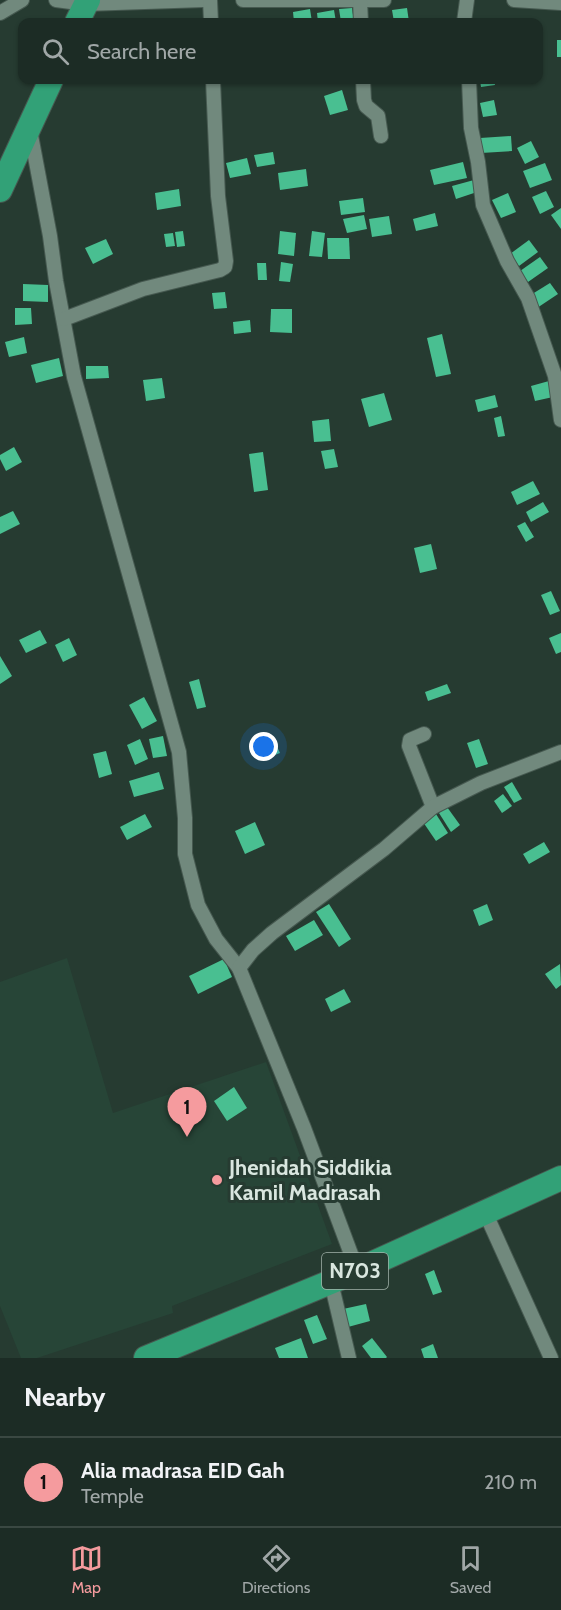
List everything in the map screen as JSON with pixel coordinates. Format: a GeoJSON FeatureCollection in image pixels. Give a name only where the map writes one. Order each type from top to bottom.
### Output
{"type":"FeatureCollection","features":[{"type":"Feature","properties":{"kind":"highway"},"geometry":{"type":"LineString","coordinates":[[0,190],[49,84]]}},
{"type":"Feature","properties":{"kind":"highway","name":"N703"},"geometry":{"type":"LineString","coordinates":[[146,1358],[331,1282],[561,1178]]}},
{"type":"Feature","properties":{"kind":"street"},"geometry":{"type":"LineString","coordinates":[[0,12],[22,0]]}},
{"type":"Feature","properties":{"kind":"street"},"geometry":{"type":"LineString","coordinates":[[56,0],[84,9],[204,0]]}},
{"type":"Feature","properties":{"kind":"street"},"geometry":{"type":"LineString","coordinates":[[210,0],[211,18]]}},
{"type":"Feature","properties":{"kind":"street"},"geometry":{"type":"LineString","coordinates":[[243,0],[384,0]]}},
{"type":"Feature","properties":{"kind":"street"},"geometry":{"type":"LineString","coordinates":[[465,18],[467,0]]}},
{"type":"Feature","properties":{"kind":"street"},"geometry":{"type":"LineString","coordinates":[[514,0],[561,3]]}},
{"type":"Feature","properties":{"kind":"street"},"geometry":{"type":"LineString","coordinates":[[360,1],[361,18]]}},
{"type":"Feature","properties":{"kind":"street"},"geometry":{"type":"LineString","coordinates":[[64,319],[144,289],[225,267],[218,195],[213,84]]}},
{"type":"Feature","properties":{"kind":"street"},"geometry":{"type":"LineString","coordinates":[[363,84],[366,106],[378,117],[381,136]]}},
{"type":"Feature","properties":{"kind":"street"},"geometry":{"type":"LineString","coordinates":[[469,84],[471,128],[483,205],[507,261],[528,298],[555,376],[561,420]]}},
{"type":"Feature","properties":{"kind":"street"},"geometry":{"type":"LineString","coordinates":[[29,127],[75,377],[179,752],[185,818],[185,854],[198,905],[216,939],[239,968],[304,1128],[357,1270]]}},
{"type":"Feature","properties":{"kind":"street"},"geometry":{"type":"LineString","coordinates":[[424,734],[410,740],[409,746],[433,807]]}},
{"type":"Feature","properties":{"kind":"street"},"geometry":{"type":"LineString","coordinates":[[239,968],[272,933],[384,849],[433,807],[481,783],[561,752]]}},
{"type":"Feature","properties":{"kind":"street"},"geometry":{"type":"LineString","coordinates":[[485,1212],[551,1358]]}},
{"type":"Feature","properties":{"kind":"street"},"geometry":{"type":"LineString","coordinates":[[331,1282],[349,1358]]}},
{"type":"Feature","properties":{"kind":"shaded area"},"geometry":{"type":"Polygon","coordinates":[[[67,958],[113,1113],[266,1062],[332,1244],[172,1306],[173,1313],[37,1358],[21,1358],[0,1306],[0,982],[67,958]]]}},
{"type":"Feature","properties":{"kind":"building"},"geometry":{"type":"Polygon","coordinates":[[[352,8],[353,18],[340,18],[339,9],[352,8]]]}},
{"type":"Feature","properties":{"kind":"building"},"geometry":{"type":"Polygon","coordinates":[[[407,8],[408,18],[393,18],[392,10],[407,8]]]}},
{"type":"Feature","properties":{"kind":"building"},"geometry":{"type":"Polygon","coordinates":[[[310,9],[311,18],[294,18],[293,12],[310,9]]]}},
{"type":"Feature","properties":{"kind":"building"},"geometry":{"type":"Polygon","coordinates":[[[334,10],[335,18],[318,18],[317,13],[334,10]]]}},
{"type":"Feature","properties":{"kind":"building"},"geometry":{"type":"Polygon","coordinates":[[[557,40],[561,40],[561,57],[557,57],[557,40]]]}},
{"type":"Feature","properties":{"kind":"building"},"geometry":{"type":"Polygon","coordinates":[[[481,84],[495,85],[481,87],[481,84]]]}},
{"type":"Feature","properties":{"kind":"building"},"geometry":{"type":"Polygon","coordinates":[[[342,90],[348,110],[330,115],[324,96],[342,90]]]}},
{"type":"Feature","properties":{"kind":"building"},"geometry":{"type":"Polygon","coordinates":[[[494,100],[497,115],[483,117],[480,103],[494,100]]]}},
{"type":"Feature","properties":{"kind":"building"},"geometry":{"type":"Polygon","coordinates":[[[511,136],[512,151],[481,153],[480,138],[511,136]]]}},
{"type":"Feature","properties":{"kind":"building"},"geometry":{"type":"Polygon","coordinates":[[[531,141],[539,157],[525,164],[517,148],[531,141]]]}},
{"type":"Feature","properties":{"kind":"building"},"geometry":{"type":"Polygon","coordinates":[[[273,152],[275,164],[257,167],[254,155],[273,152]]]}},
{"type":"Feature","properties":{"kind":"building"},"geometry":{"type":"Polygon","coordinates":[[[247,158],[251,174],[230,178],[226,163],[247,158]]]}},
{"type":"Feature","properties":{"kind":"building"},"geometry":{"type":"Polygon","coordinates":[[[463,162],[467,178],[434,185],[430,170],[463,162]]]}},
{"type":"Feature","properties":{"kind":"building"},"geometry":{"type":"Polygon","coordinates":[[[545,163],[552,180],[530,188],[523,171],[545,163]]]}},
{"type":"Feature","properties":{"kind":"building"},"geometry":{"type":"Polygon","coordinates":[[[306,169],[308,186],[280,190],[278,173],[306,169]]]}},
{"type":"Feature","properties":{"kind":"building"},"geometry":{"type":"Polygon","coordinates":[[[474,180],[477,192],[456,199],[452,186],[474,180]]]}},
{"type":"Feature","properties":{"kind":"building"},"geometry":{"type":"Polygon","coordinates":[[[179,189],[181,206],[157,210],[155,193],[179,189]]]}},
{"type":"Feature","properties":{"kind":"building"},"geometry":{"type":"Polygon","coordinates":[[[546,191],[554,207],[540,214],[532,197],[546,191]]]}},
{"type":"Feature","properties":{"kind":"building"},"geometry":{"type":"Polygon","coordinates":[[[508,193],[516,212],[501,218],[492,200],[508,193]]]}},
{"type":"Feature","properties":{"kind":"building"},"geometry":{"type":"Polygon","coordinates":[[[363,198],[365,212],[341,215],[339,201],[363,198]]]}},
{"type":"Feature","properties":{"kind":"building"},"geometry":{"type":"Polygon","coordinates":[[[561,208],[561,229],[551,215],[561,208]]]}},
{"type":"Feature","properties":{"kind":"building"},"geometry":{"type":"Polygon","coordinates":[[[435,213],[438,226],[416,231],[413,219],[435,213]]]}},
{"type":"Feature","properties":{"kind":"building"},"geometry":{"type":"Polygon","coordinates":[[[364,215],[367,229],[347,233],[343,219],[364,215]]]}},
{"type":"Feature","properties":{"kind":"building"},"geometry":{"type":"Polygon","coordinates":[[[389,216],[392,234],[372,237],[369,219],[389,216]]]}},
{"type":"Feature","properties":{"kind":"building"},"geometry":{"type":"Polygon","coordinates":[[[183,231],[185,246],[177,247],[175,232],[183,231]]]}},
{"type":"Feature","properties":{"kind":"building"},"geometry":{"type":"Polygon","coordinates":[[[280,231],[296,233],[294,256],[278,254],[280,231]]]}},
{"type":"Feature","properties":{"kind":"building"},"geometry":{"type":"Polygon","coordinates":[[[312,231],[325,233],[322,257],[309,256],[312,231]]]}},
{"type":"Feature","properties":{"kind":"building"},"geometry":{"type":"Polygon","coordinates":[[[173,233],[175,246],[166,247],[164,234],[173,233]]]}},
{"type":"Feature","properties":{"kind":"building"},"geometry":{"type":"Polygon","coordinates":[[[327,238],[349,238],[350,259],[328,259],[327,238]]]}},
{"type":"Feature","properties":{"kind":"building"},"geometry":{"type":"Polygon","coordinates":[[[106,239],[113,254],[93,264],[85,248],[106,239]]]}},
{"type":"Feature","properties":{"kind":"building"},"geometry":{"type":"Polygon","coordinates":[[[529,240],[538,252],[519,266],[510,254],[529,240]]]}},
{"type":"Feature","properties":{"kind":"building"},"geometry":{"type":"Polygon","coordinates":[[[540,257],[548,268],[528,282],[520,271],[540,257]]]}},
{"type":"Feature","properties":{"kind":"building"},"geometry":{"type":"Polygon","coordinates":[[[281,262],[293,264],[290,282],[279,281],[281,262]]]}},
{"type":"Feature","properties":{"kind":"building"},"geometry":{"type":"Polygon","coordinates":[[[257,263],[266,263],[267,280],[258,280],[257,263]]]}},
{"type":"Feature","properties":{"kind":"building"},"geometry":{"type":"Polygon","coordinates":[[[550,283],[558,294],[537,308],[529,296],[550,283]]]}},
{"type":"Feature","properties":{"kind":"building"},"geometry":{"type":"Polygon","coordinates":[[[23,284],[48,285],[48,302],[23,301],[23,284]]]}},
{"type":"Feature","properties":{"kind":"building"},"geometry":{"type":"Polygon","coordinates":[[[225,292],[227,308],[214,309],[212,293],[225,292]]]}},
{"type":"Feature","properties":{"kind":"building"},"geometry":{"type":"Polygon","coordinates":[[[15,308],[31,308],[32,324],[15,325],[15,308]]]}},
{"type":"Feature","properties":{"kind":"building"},"geometry":{"type":"Polygon","coordinates":[[[271,309],[292,309],[292,333],[270,332],[271,309]]]}},
{"type":"Feature","properties":{"kind":"building"},"geometry":{"type":"Polygon","coordinates":[[[250,320],[251,332],[234,334],[233,322],[250,320]]]}},
{"type":"Feature","properties":{"kind":"building"},"geometry":{"type":"Polygon","coordinates":[[[442,334],[451,374],[436,377],[427,338],[442,334]]]}},
{"type":"Feature","properties":{"kind":"building"},"geometry":{"type":"Polygon","coordinates":[[[24,337],[27,353],[9,357],[5,342],[24,337]]]}},
{"type":"Feature","properties":{"kind":"building"},"geometry":{"type":"Polygon","coordinates":[[[59,358],[63,376],[36,383],[31,365],[59,358]]]}},
{"type":"Feature","properties":{"kind":"building"},"geometry":{"type":"Polygon","coordinates":[[[86,366],[108,366],[109,378],[86,379],[86,366]]]}},
{"type":"Feature","properties":{"kind":"building"},"geometry":{"type":"Polygon","coordinates":[[[162,378],[165,398],[146,401],[143,380],[162,378]]]}},
{"type":"Feature","properties":{"kind":"building"},"geometry":{"type":"Polygon","coordinates":[[[549,381],[553,397],[535,401],[531,386],[549,381]]]}},
{"type":"Feature","properties":{"kind":"building"},"geometry":{"type":"Polygon","coordinates":[[[384,393],[392,420],[369,427],[361,399],[384,393]]]}},
{"type":"Feature","properties":{"kind":"building"},"geometry":{"type":"Polygon","coordinates":[[[495,395],[498,407],[478,412],[475,400],[495,395]]]}},
{"type":"Feature","properties":{"kind":"building"},"geometry":{"type":"Polygon","coordinates":[[[501,416],[505,436],[498,437],[494,418],[501,416]]]}},
{"type":"Feature","properties":{"kind":"building"},"geometry":{"type":"Polygon","coordinates":[[[329,419],[331,441],[314,442],[312,421],[329,419]]]}},
{"type":"Feature","properties":{"kind":"building"},"geometry":{"type":"Polygon","coordinates":[[[14,447],[22,462],[6,471],[0,455],[14,447]]]}},
{"type":"Feature","properties":{"kind":"building"},"geometry":{"type":"Polygon","coordinates":[[[334,449],[338,467],[325,469],[321,451],[334,449]]]}},
{"type":"Feature","properties":{"kind":"building"},"geometry":{"type":"Polygon","coordinates":[[[263,452],[268,490],[254,492],[249,454],[263,452]]]}},
{"type":"Feature","properties":{"kind":"building"},"geometry":{"type":"Polygon","coordinates":[[[533,481],[540,494],[517,505],[511,492],[533,481]]]}},
{"type":"Feature","properties":{"kind":"building"},"geometry":{"type":"Polygon","coordinates":[[[543,502],[549,512],[531,522],[526,512],[543,502]]]}},
{"type":"Feature","properties":{"kind":"building"},"geometry":{"type":"Polygon","coordinates":[[[13,511],[20,524],[0,534],[0,517],[13,511]]]}},
{"type":"Feature","properties":{"kind":"building"},"geometry":{"type":"Polygon","coordinates":[[[525,522],[534,537],[526,542],[517,526],[525,522]]]}},
{"type":"Feature","properties":{"kind":"building"},"geometry":{"type":"Polygon","coordinates":[[[431,544],[437,569],[420,573],[414,548],[431,544]]]}},
{"type":"Feature","properties":{"kind":"building"},"geometry":{"type":"Polygon","coordinates":[[[551,591],[560,611],[550,615],[541,595],[551,591]]]}},
{"type":"Feature","properties":{"kind":"building"},"geometry":{"type":"Polygon","coordinates":[[[40,630],[47,643],[26,653],[19,640],[40,630]]]}},
{"type":"Feature","properties":{"kind":"building"},"geometry":{"type":"Polygon","coordinates":[[[561,633],[561,652],[556,654],[549,638],[561,633]]]}},
{"type":"Feature","properties":{"kind":"building"},"geometry":{"type":"Polygon","coordinates":[[[69,638],[77,655],[63,662],[55,645],[69,638]]]}},
{"type":"Feature","properties":{"kind":"building"},"geometry":{"type":"Polygon","coordinates":[[[0,656],[12,676],[0,684],[0,656]]]}},
{"type":"Feature","properties":{"kind":"building"},"geometry":{"type":"Polygon","coordinates":[[[199,679],[206,707],[197,709],[189,682],[199,679]]]}},
{"type":"Feature","properties":{"kind":"building"},"geometry":{"type":"Polygon","coordinates":[[[447,684],[451,693],[428,701],[425,692],[447,684]]]}},
{"type":"Feature","properties":{"kind":"building"},"geometry":{"type":"Polygon","coordinates":[[[144,697],[157,721],[142,729],[129,705],[144,697]]]}},
{"type":"Feature","properties":{"kind":"building"},"geometry":{"type":"Polygon","coordinates":[[[163,736],[167,756],[153,758],[149,739],[163,736]]]}},
{"type":"Feature","properties":{"kind":"building"},"geometry":{"type":"Polygon","coordinates":[[[140,739],[148,759],[135,765],[127,745],[140,739]]]}},
{"type":"Feature","properties":{"kind":"building"},"geometry":{"type":"Polygon","coordinates":[[[479,739],[488,764],[476,768],[467,743],[479,739]]]}},
{"type":"Feature","properties":{"kind":"building"},"geometry":{"type":"Polygon","coordinates":[[[274,740],[280,753],[267,758],[261,745],[274,740]]]}},
{"type":"Feature","properties":{"kind":"building"},"geometry":{"type":"Polygon","coordinates":[[[106,751],[112,774],[99,778],[93,754],[106,751]]]}},
{"type":"Feature","properties":{"kind":"building"},"geometry":{"type":"Polygon","coordinates":[[[159,772],[164,789],[134,797],[129,781],[159,772]]]}},
{"type":"Feature","properties":{"kind":"building"},"geometry":{"type":"Polygon","coordinates":[[[512,782],[522,799],[514,803],[504,787],[512,782]]]}},
{"type":"Feature","properties":{"kind":"building"},"geometry":{"type":"Polygon","coordinates":[[[503,794],[512,806],[502,813],[494,801],[503,794]]]}},
{"type":"Feature","properties":{"kind":"building"},"geometry":{"type":"Polygon","coordinates":[[[447,807],[460,825],[451,832],[439,813],[447,807]]]}},
{"type":"Feature","properties":{"kind":"building"},"geometry":{"type":"Polygon","coordinates":[[[145,814],[152,827],[127,840],[120,827],[145,814]]]}},
{"type":"Feature","properties":{"kind":"building"},"geometry":{"type":"Polygon","coordinates":[[[436,814],[448,833],[436,841],[423,822],[436,814]]]}},
{"type":"Feature","properties":{"kind":"building"},"geometry":{"type":"Polygon","coordinates":[[[255,822],[265,845],[245,854],[235,831],[255,822]]]}},
{"type":"Feature","properties":{"kind":"building"},"geometry":{"type":"Polygon","coordinates":[[[544,842],[550,852],[529,864],[523,854],[544,842]]]}},
{"type":"Feature","properties":{"kind":"building"},"geometry":{"type":"Polygon","coordinates":[[[329,904],[351,939],[339,947],[316,912],[329,904]]]}},
{"type":"Feature","properties":{"kind":"building"},"geometry":{"type":"Polygon","coordinates":[[[487,904],[493,920],[479,926],[473,910],[487,904]]]}},
{"type":"Feature","properties":{"kind":"building"},"geometry":{"type":"Polygon","coordinates":[[[314,920],[323,935],[295,951],[286,936],[314,920]]]}},
{"type":"Feature","properties":{"kind":"building"},"geometry":{"type":"Polygon","coordinates":[[[224,959],[232,977],[198,994],[189,976],[224,959]]]}},
{"type":"Feature","properties":{"kind":"building"},"geometry":{"type":"Polygon","coordinates":[[[560,964],[561,985],[556,989],[545,974],[560,964]]]}},
{"type":"Feature","properties":{"kind":"building"},"geometry":{"type":"Polygon","coordinates":[[[344,989],[351,1002],[331,1012],[325,999],[344,989]]]}},
{"type":"Feature","properties":{"kind":"building"},"geometry":{"type":"Polygon","coordinates":[[[234,1087],[247,1108],[227,1121],[214,1101],[234,1087]]]}},
{"type":"Feature","properties":{"kind":"building"},"geometry":{"type":"Polygon","coordinates":[[[434,1270],[442,1292],[433,1295],[425,1274],[434,1270]]]}},
{"type":"Feature","properties":{"kind":"building"},"geometry":{"type":"Polygon","coordinates":[[[366,1304],[370,1321],[348,1327],[343,1309],[366,1304]]]}},
{"type":"Feature","properties":{"kind":"building"},"geometry":{"type":"Polygon","coordinates":[[[317,1315],[327,1339],[313,1344],[304,1320],[317,1315]]]}},
{"type":"Feature","properties":{"kind":"building"},"geometry":{"type":"Polygon","coordinates":[[[301,1338],[308,1358],[279,1358],[275,1348],[301,1338]]]}},
{"type":"Feature","properties":{"kind":"building"},"geometry":{"type":"Polygon","coordinates":[[[372,1338],[386,1358],[371,1358],[362,1346],[372,1338]]]}},
{"type":"Feature","properties":{"kind":"building"},"geometry":{"type":"Polygon","coordinates":[[[433,1344],[438,1358],[424,1358],[421,1349],[433,1344]]]}},
{"type":"Feature","properties":{"kind":"place","name":"Alia madrasa EID Gah"},"geometry":{"type":"Point","coordinates":[187,1137]}},
{"type":"Feature","properties":{"kind":"place","name":"Jhenidah Siddikia Kamil Madrasah"},"geometry":{"type":"Point","coordinates":[217,1180]}}]}
